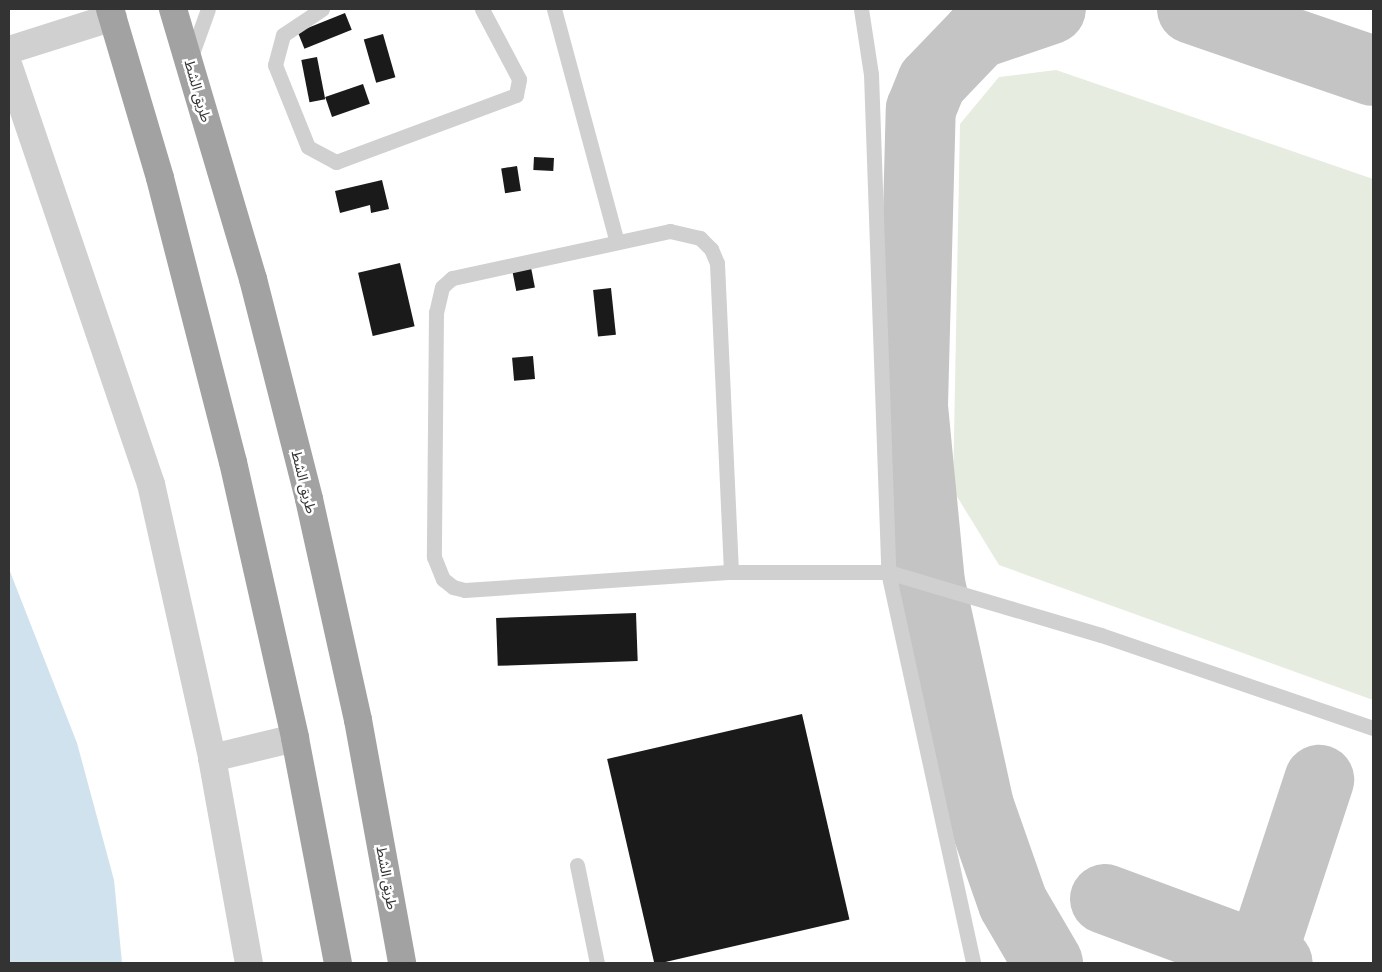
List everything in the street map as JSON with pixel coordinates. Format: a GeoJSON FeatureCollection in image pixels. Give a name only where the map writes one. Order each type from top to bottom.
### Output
{"type":"FeatureCollection","features":[{"type":"Feature","properties":{"kind":"highway","name":"طريق الشط"},"geometry":{"type":"LineString","coordinates":[[173,9],[190,61],[309,499],[358,720],[402,963]]}},
{"type":"Feature","properties":{"kind":"highway"},"geometry":{"type":"LineString","coordinates":[[112,13],[203,341],[295,738],[338,963]]}},
{"type":"Feature","properties":{"kind":"street"},"geometry":{"type":"LineString","coordinates":[[9,50],[112,13]]}},
{"type":"Feature","properties":{"kind":"street"},"geometry":{"type":"LineString","coordinates":[[9,67],[151,484],[212,758],[249,963]]}},
{"type":"Feature","properties":{"kind":"street"},"geometry":{"type":"LineString","coordinates":[[212,758],[295,738]]}},
{"type":"Feature","properties":{"kind":"lane"},"geometry":{"type":"LineString","coordinates":[[190,61],[208,9]]}},
{"type":"Feature","properties":{"kind":"lane"},"geometry":{"type":"LineString","coordinates":[[322,9],[284,35],[275,65],[308,147],[336,162],[516,96],[518,79],[482,9]]}},
{"type":"Feature","properties":{"kind":"lane"},"geometry":{"type":"LineString","coordinates":[[554,9],[617,242]]}},
{"type":"Feature","properties":{"kind":"lane"},"geometry":{"type":"LineString","coordinates":[[861,9],[871,74],[888,572],[973,963]]}},
{"type":"Feature","properties":{"kind":"lane"},"geometry":{"type":"LineString","coordinates":[[731,572],[717,263],[700,238],[685,232],[617,242],[464,273],[442,287],[436,312],[437,569],[443,579],[465,590],[731,572],[888,572],[1101,635],[1373,728]]}},
{"type":"Feature","properties":{"kind":"lane"},"geometry":{"type":"LineString","coordinates":[[577,865],[597,963]]}},
{"type":"Feature","properties":{"kind":"shaded area"},"geometry":{"type":"Polygon","coordinates":[[[1056,70],[1373,179],[1373,700],[999,565],[953,490],[960,124],[999,77],[1056,70]]]}},
{"type":"Feature","properties":{"kind":"water"},"geometry":{"type":"Polygon","coordinates":[[[9,569],[77,743],[114,880],[122,963],[9,963],[9,569]]]}},
{"type":"Feature","properties":{"kind":"building"},"geometry":{"type":"Polygon","coordinates":[[[345,13],[352,30],[304,49],[298,32],[345,13]]]}},
{"type":"Feature","properties":{"kind":"building"},"geometry":{"type":"Polygon","coordinates":[[[383,34],[395,77],[376,83],[364,40],[383,34]]]}},
{"type":"Feature","properties":{"kind":"building"},"geometry":{"type":"Polygon","coordinates":[[[317,57],[325,99],[309,102],[301,60],[317,57]]]}},
{"type":"Feature","properties":{"kind":"building"},"geometry":{"type":"Polygon","coordinates":[[[363,84],[370,104],[332,117],[325,97],[363,84]]]}},
{"type":"Feature","properties":{"kind":"building"},"geometry":{"type":"Polygon","coordinates":[[[534,157],[554,158],[553,171],[533,170],[534,157]]]}},
{"type":"Feature","properties":{"kind":"building"},"geometry":{"type":"Polygon","coordinates":[[[517,166],[521,191],[505,193],[501,169],[517,166]]]}},
{"type":"Feature","properties":{"kind":"building"},"geometry":{"type":"Polygon","coordinates":[[[382,180],[389,209],[371,213],[370,205],[340,213],[335,191],[382,180]]]}},
{"type":"Feature","properties":{"kind":"building"},"geometry":{"type":"Polygon","coordinates":[[[529,257],[535,287],[516,291],[510,261],[529,257]]]}},
{"type":"Feature","properties":{"kind":"building"},"geometry":{"type":"Polygon","coordinates":[[[400,263],[415,326],[373,336],[358,273],[400,263]]]}},
{"type":"Feature","properties":{"kind":"building"},"geometry":{"type":"Polygon","coordinates":[[[611,288],[616,335],[598,337],[593,290],[611,288]]]}},
{"type":"Feature","properties":{"kind":"building"},"geometry":{"type":"Polygon","coordinates":[[[533,356],[535,379],[514,381],[512,358],[533,356]]]}},
{"type":"Feature","properties":{"kind":"building"},"geometry":{"type":"Polygon","coordinates":[[[636,613],[638,661],[498,666],[496,618],[636,613]]]}},
{"type":"Feature","properties":{"kind":"building"},"geometry":{"type":"Polygon","coordinates":[[[802,714],[849,920],[661,963],[654,963],[607,759],[802,714]]]}},
{"type":"Feature","properties":{"kind":"taxiway"},"geometry":{"type":"LineString","coordinates":[[1048,963],[1013,903],[979,806],[930,583],[913,405],[921,109],[932,82],[978,34],[1051,9]]}},
{"type":"Feature","properties":{"kind":"taxiway"},"geometry":{"type":"LineString","coordinates":[[1192,9],[1373,71]]}},
{"type":"Feature","properties":{"kind":"taxiway"},"geometry":{"type":"LineString","coordinates":[[1259,963],[1319,780]]}},
{"type":"Feature","properties":{"kind":"taxiway"},"geometry":{"type":"LineString","coordinates":[[1105,899],[1278,963]]}}]}
